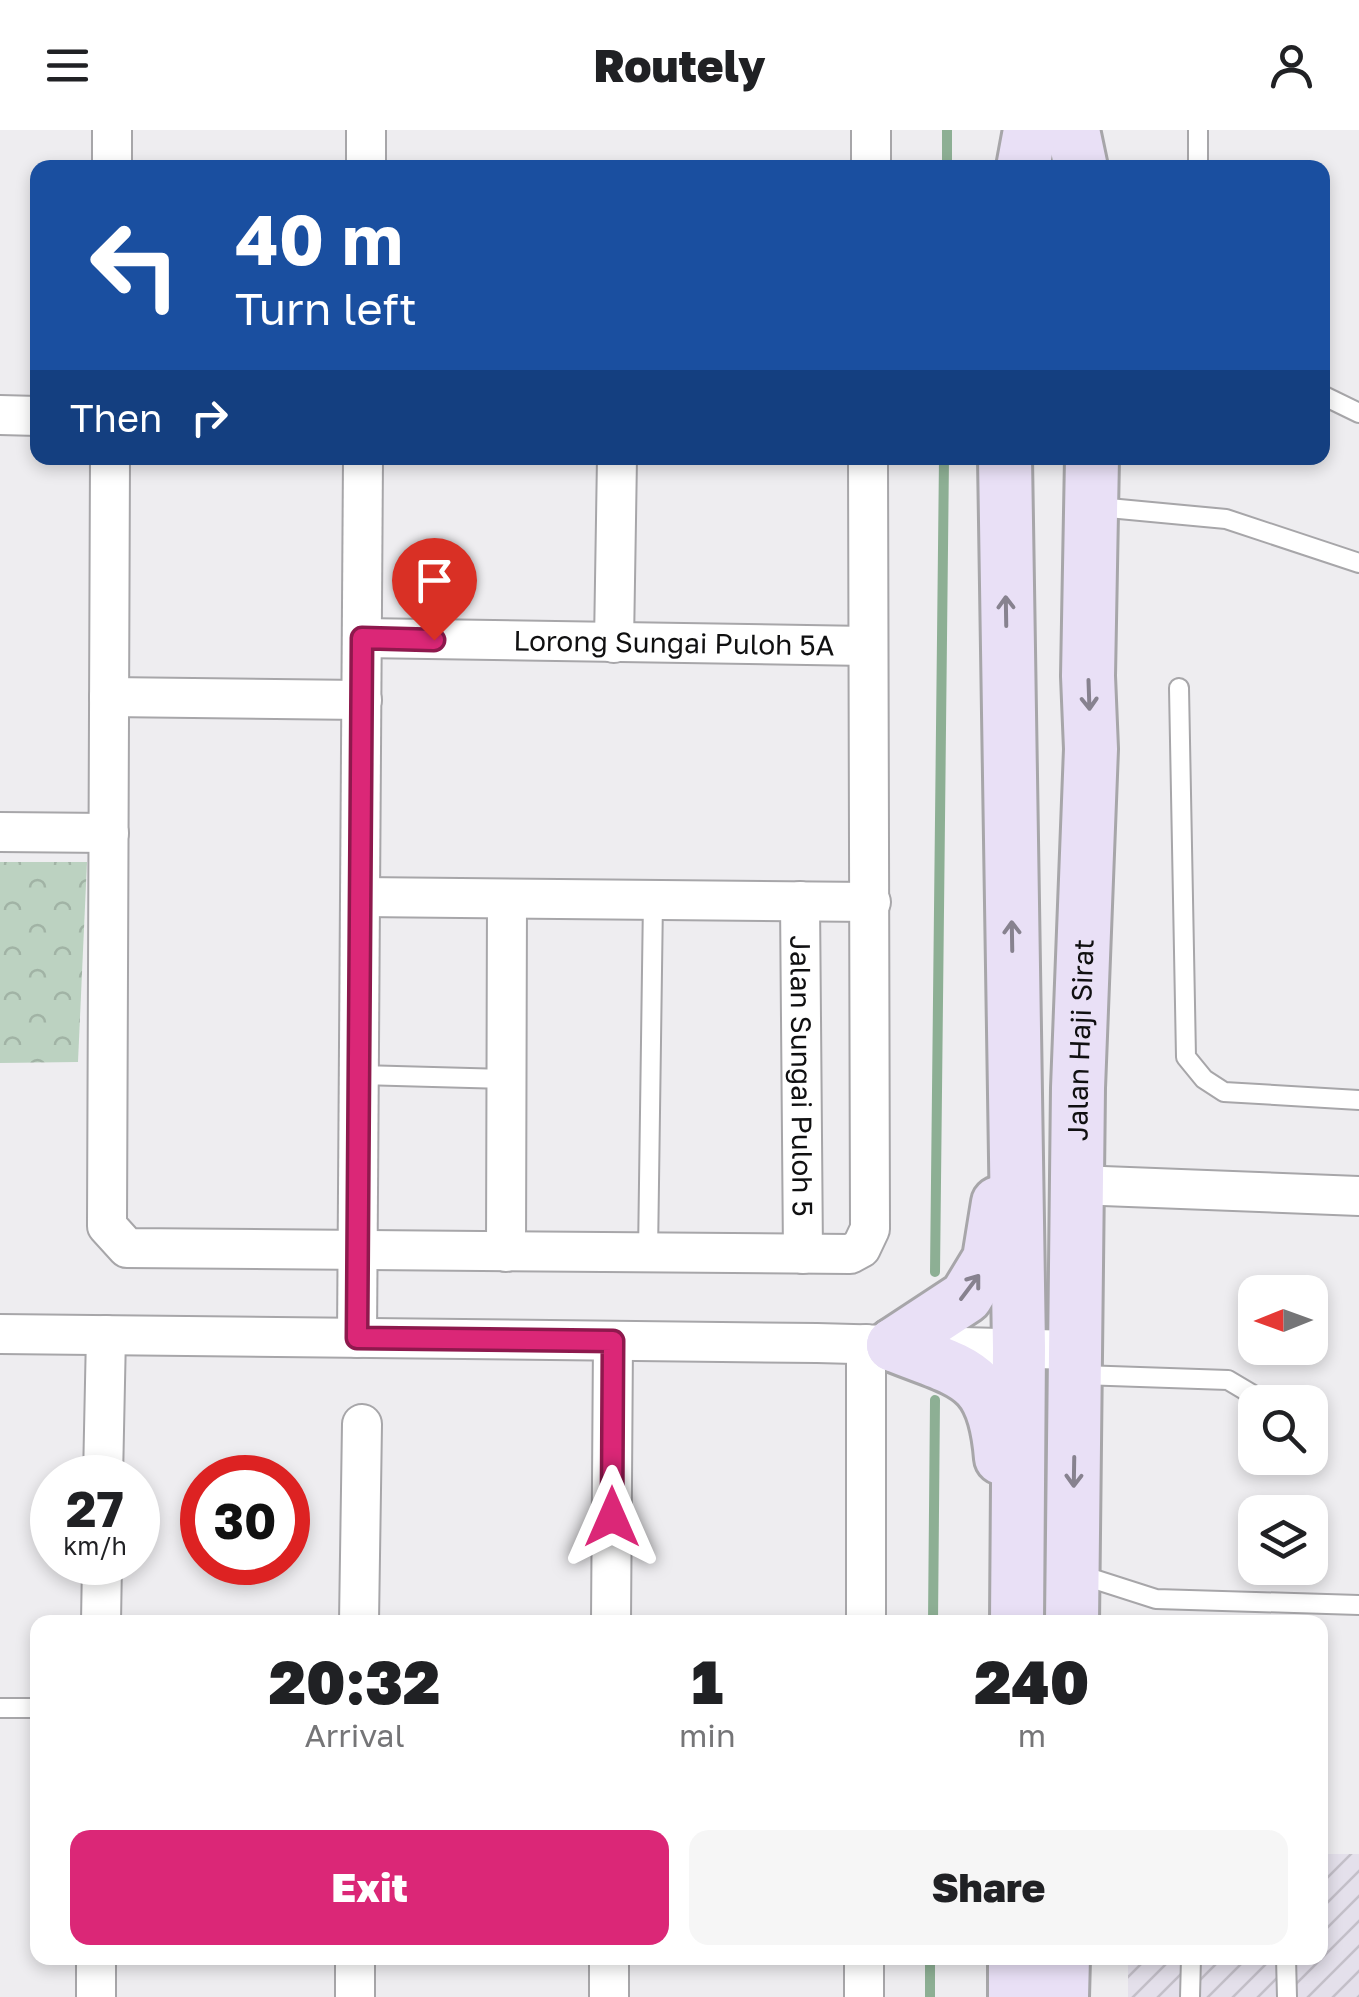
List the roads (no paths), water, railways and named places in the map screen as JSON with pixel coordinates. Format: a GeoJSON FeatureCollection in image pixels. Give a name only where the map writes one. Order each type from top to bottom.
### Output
{"type":"FeatureCollection","features":[{"type":"Feature","properties":{"kind":"main road"},"geometry":{"type":"LineString","coordinates":[[1005,130],[1005,160]]}},
{"type":"Feature","properties":{"kind":"main road"},"geometry":{"type":"LineString","coordinates":[[1024,160],[1030,130]]}},
{"type":"Feature","properties":{"kind":"main road"},"geometry":{"type":"LineString","coordinates":[[1073,130],[1079,160]]}},
{"type":"Feature","properties":{"kind":"main road"},"geometry":{"type":"LineString","coordinates":[[1096,130],[1096,160]]}},
{"type":"Feature","properties":{"kind":"main road"},"geometry":{"type":"LineString","coordinates":[[1005,465],[1019,1348],[1014,1615]]}},
{"type":"Feature","properties":{"kind":"main road","name":"Jalan Haji Sirat"},"geometry":{"type":"LineString","coordinates":[[1072,1597],[1078,1185],[1091,750],[1088,676],[1092,482]]}},
{"type":"Feature","properties":{"kind":"main road"},"geometry":{"type":"LineString","coordinates":[[880,1345],[966,1297],[989,1259],[1002,1182],[1014,991]]}},
{"type":"Feature","properties":{"kind":"main road"},"geometry":{"type":"LineString","coordinates":[[880,1345],[962,1373],[986,1393],[998,1429],[1013,1615]]}},
{"type":"Feature","properties":{"kind":"main road"},"geometry":{"type":"LineString","coordinates":[[1015,1965],[1015,1997]]}},
{"type":"Feature","properties":{"kind":"main road"},"geometry":{"type":"LineString","coordinates":[[1062,1997],[1063,1965]]}},
{"type":"Feature","properties":{"kind":"street"},"geometry":{"type":"LineString","coordinates":[[112,130],[112,160]]}},
{"type":"Feature","properties":{"kind":"street"},"geometry":{"type":"LineString","coordinates":[[366,130],[366,160]]}},
{"type":"Feature","properties":{"kind":"street"},"geometry":{"type":"LineString","coordinates":[[871,130],[871,160]]}},
{"type":"Feature","properties":{"kind":"street"},"geometry":{"type":"LineString","coordinates":[[0,416],[30,416]]}},
{"type":"Feature","properties":{"kind":"street"},"geometry":{"type":"LineString","coordinates":[[110,465],[107,1226],[127,1248],[648,1254],[850,1254],[861,1248],[870,1229],[868,465]]}},
{"type":"Feature","properties":{"kind":"street"},"geometry":{"type":"LineString","coordinates":[[357,1338],[364,465]]}},
{"type":"Feature","properties":{"kind":"street"},"geometry":{"type":"LineString","coordinates":[[614,643],[616,465]]}},
{"type":"Feature","properties":{"kind":"street","name":"Lorong Sungai Puloh 5A"},"geometry":{"type":"LineString","coordinates":[[362,638],[866,646]]}},
{"type":"Feature","properties":{"kind":"street"},"geometry":{"type":"LineString","coordinates":[[110,697],[362,700]]}},
{"type":"Feature","properties":{"kind":"street"},"geometry":{"type":"LineString","coordinates":[[0,832],[108,833]]}},
{"type":"Feature","properties":{"kind":"street"},"geometry":{"type":"LineString","coordinates":[[361,897],[870,902]]}},
{"type":"Feature","properties":{"kind":"street"},"geometry":{"type":"LineString","coordinates":[[506,1252],[507,898]]}},
{"type":"Feature","properties":{"kind":"street","name":"Jalan Sungai Puloh 5"},"geometry":{"type":"LineString","coordinates":[[800,900],[803,1254]]}},
{"type":"Feature","properties":{"kind":"street"},"geometry":{"type":"LineString","coordinates":[[1078,1185],[1359,1196]]}},
{"type":"Feature","properties":{"kind":"street"},"geometry":{"type":"LineString","coordinates":[[0,1334],[1019,1348],[1075,1362]]}},
{"type":"Feature","properties":{"kind":"street"},"geometry":{"type":"LineString","coordinates":[[104,1455],[106,1335]]}},
{"type":"Feature","properties":{"kind":"street"},"geometry":{"type":"LineString","coordinates":[[611,1615],[613,1341]]}},
{"type":"Feature","properties":{"kind":"street"},"geometry":{"type":"LineString","coordinates":[[866,1615],[880,1345]]}},
{"type":"Feature","properties":{"kind":"street"},"geometry":{"type":"LineString","coordinates":[[359,1615],[362,1424]]}},
{"type":"Feature","properties":{"kind":"street"},"geometry":{"type":"LineString","coordinates":[[101,1615],[102,1585]]}},
{"type":"Feature","properties":{"kind":"street"},"geometry":{"type":"LineString","coordinates":[[96,1965],[96,1997]]}},
{"type":"Feature","properties":{"kind":"street"},"geometry":{"type":"LineString","coordinates":[[355,1965],[355,1997]]}},
{"type":"Feature","properties":{"kind":"street"},"geometry":{"type":"LineString","coordinates":[[609,1965],[609,1997]]}},
{"type":"Feature","properties":{"kind":"street"},"geometry":{"type":"LineString","coordinates":[[864,1965],[864,1997]]}},
{"type":"Feature","properties":{"kind":"lane"},"geometry":{"type":"LineString","coordinates":[[1198,130],[1198,160]]}},
{"type":"Feature","properties":{"kind":"lane"},"geometry":{"type":"LineString","coordinates":[[1330,399],[1359,412]]}},
{"type":"Feature","properties":{"kind":"lane"},"geometry":{"type":"LineString","coordinates":[[1092,482],[1226,518],[1359,564]]}},
{"type":"Feature","properties":{"kind":"lane"},"geometry":{"type":"LineString","coordinates":[[1180,688],[1186,1057],[1204,1078],[1224,1092],[1359,1100]]}},
{"type":"Feature","properties":{"kind":"lane"},"geometry":{"type":"LineString","coordinates":[[648,1254],[653,900]]}},
{"type":"Feature","properties":{"kind":"lane"},"geometry":{"type":"LineString","coordinates":[[360,1075],[506,1079]]}},
{"type":"Feature","properties":{"kind":"lane"},"geometry":{"type":"LineString","coordinates":[[1075,1362],[1228,1380],[1238,1386]]}},
{"type":"Feature","properties":{"kind":"lane"},"geometry":{"type":"LineString","coordinates":[[1072,1597],[1359,1605]]}},
{"type":"Feature","properties":{"kind":"lane"},"geometry":{"type":"LineString","coordinates":[[0,1708],[30,1708]]}},
{"type":"Feature","properties":{"kind":"lane"},"geometry":{"type":"LineString","coordinates":[[1190,1997],[1191,1965]]}},
{"type":"Feature","properties":{"kind":"lane"},"geometry":{"type":"LineString","coordinates":[[1286,1965],[1287,1997]]}},
{"type":"Feature","properties":{"kind":"waterway"},"geometry":{"type":"LineString","coordinates":[[947,130],[947,160]]}},
{"type":"Feature","properties":{"kind":"waterway"},"geometry":{"type":"LineString","coordinates":[[935,1272],[944,465]]}},
{"type":"Feature","properties":{"kind":"waterway"},"geometry":{"type":"LineString","coordinates":[[933,1615],[935,1400]]}},
{"type":"Feature","properties":{"kind":"waterway"},"geometry":{"type":"LineString","coordinates":[[930,1965],[930,1997]]}}]}
